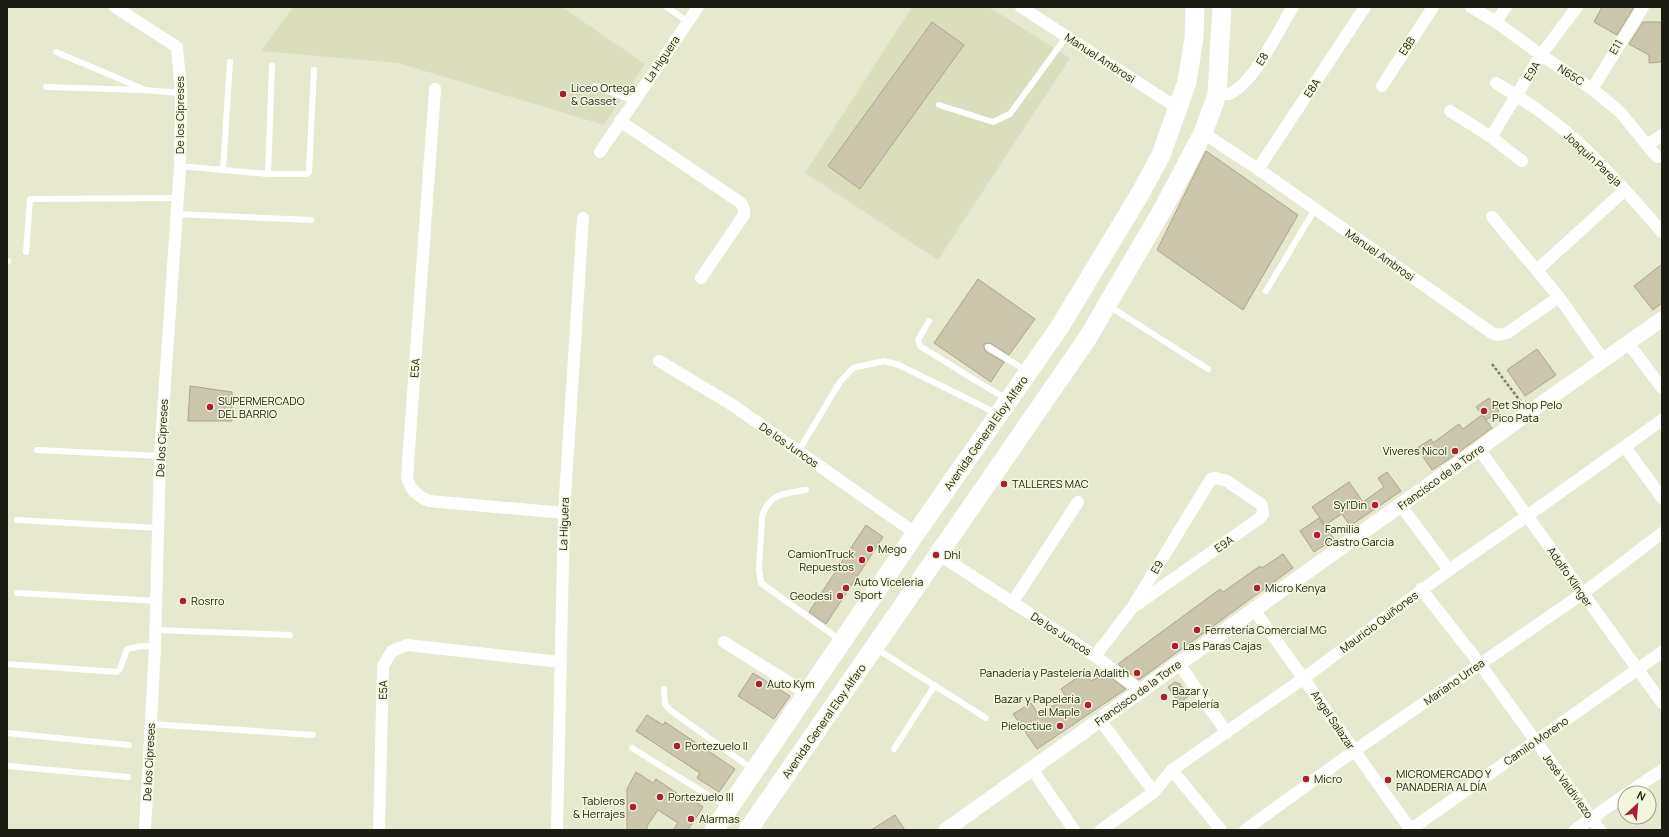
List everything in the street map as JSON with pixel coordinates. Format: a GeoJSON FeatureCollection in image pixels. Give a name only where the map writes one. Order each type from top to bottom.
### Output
{"type":"FeatureCollection","features":[{"type":"Feature","properties":{"kind":"main road","name":"Avenida General Eloy Alfaro"},"geometry":{"type":"LineString","coordinates":[[714,830],[915,533],[1059,328],[1140,194],[1161,155],[1179,109],[1187,82],[1194,38],[1195,7]]}},
{"type":"Feature","properties":{"kind":"main road","name":"Avenida General Eloy Alfaro"},"geometry":{"type":"LineString","coordinates":[[748,830],[1087,339],[1108,305],[1163,209],[1203,133],[1217,94],[1222,7]]}},
{"type":"Feature","properties":{"kind":"street","name":"De los Cipreses"},"geometry":{"type":"LineString","coordinates":[[115,7],[177,47],[181,93],[180,166],[176,198],[160,456],[156,630],[145,830]]}},
{"type":"Feature","properties":{"kind":"street","name":"La Higuera"},"geometry":{"type":"LineString","coordinates":[[600,152],[698,7]]}},
{"type":"Feature","properties":{"kind":"street","name":"Manuel Ambrosi"},"geometry":{"type":"LineString","coordinates":[[1021,7],[1179,109]]}},
{"type":"Feature","properties":{"kind":"street","name":"E8"},"geometry":{"type":"LineString","coordinates":[[1217,94],[1229,94],[1239,87],[1254,72],[1293,7]]}},
{"type":"Feature","properties":{"kind":"street","name":"E8A"},"geometry":{"type":"LineString","coordinates":[[1258,169],[1365,7]]}},
{"type":"Feature","properties":{"kind":"street","name":"E8B"},"geometry":{"type":"LineString","coordinates":[[1382,86],[1433,7]]}},
{"type":"Feature","properties":{"kind":"street","name":"N65C"},"geometry":{"type":"LineString","coordinates":[[1471,7],[1496,22],[1541,55],[1592,89],[1620,112],[1657,157]]}},
{"type":"Feature","properties":{"kind":"street"},"geometry":{"type":"LineString","coordinates":[[1496,22],[1506,7]]}},
{"type":"Feature","properties":{"kind":"street","name":"E9A"},"geometry":{"type":"LineString","coordinates":[[1491,138],[1541,55],[1577,7]]}},
{"type":"Feature","properties":{"kind":"street","name":"E11"},"geometry":{"type":"LineString","coordinates":[[1592,89],[1643,7]]}},
{"type":"Feature","properties":{"kind":"street","name":"Joaquín Pareja"},"geometry":{"type":"LineString","coordinates":[[1496,83],[1517,95],[1579,143],[1625,190],[1662,232]]}},
{"type":"Feature","properties":{"kind":"street","name":"E5A"},"geometry":{"type":"LineString","coordinates":[[435,89],[407,477],[409,485],[417,495],[429,501],[564,513]]}},
{"type":"Feature","properties":{"kind":"street"},"geometry":{"type":"LineString","coordinates":[[1450,111],[1491,138],[1522,161]]}},
{"type":"Feature","properties":{"kind":"street"},"geometry":{"type":"LineString","coordinates":[[620,121],[741,203],[744,209],[744,215],[701,278]]}},
{"type":"Feature","properties":{"kind":"street","name":"Manuel Ambrosi"},"geometry":{"type":"LineString","coordinates":[[1203,133],[1316,209],[1492,333],[1498,335],[1508,333],[1559,297]]}},
{"type":"Feature","properties":{"kind":"street"},"geometry":{"type":"LineString","coordinates":[[1647,145],[1662,135]]}},
{"type":"Feature","properties":{"kind":"street"},"geometry":{"type":"LineString","coordinates":[[1537,270],[1625,190]]}},
{"type":"Feature","properties":{"kind":"street"},"geometry":{"type":"LineString","coordinates":[[1492,217],[1559,297],[1604,361]]}},
{"type":"Feature","properties":{"kind":"street","name":"La Higuera"},"geometry":{"type":"LineString","coordinates":[[557,830],[564,513],[583,218]]}},
{"type":"Feature","properties":{"kind":"street","name":"Francisco de la Torre"},"geometry":{"type":"LineString","coordinates":[[953,828],[1178,664],[1480,450],[1528,413],[1662,319]]}},
{"type":"Feature","properties":{"kind":"street"},"geometry":{"type":"LineString","coordinates":[[1628,343],[1662,388]]}},
{"type":"Feature","properties":{"kind":"street","name":"De los Juncos"},"geometry":{"type":"LineString","coordinates":[[659,361],[731,404],[915,533]]}},
{"type":"Feature","properties":{"kind":"street","name":"Mauricio Quiñones"},"geometry":{"type":"LineString","coordinates":[[1101,830],[1154,792],[1172,770],[1304,678],[1421,589],[1662,420]]}},
{"type":"Feature","properties":{"kind":"street"},"geometry":{"type":"LineString","coordinates":[[1625,446],[1662,498]]}},
{"type":"Feature","properties":{"kind":"street","name":"Adolfo Klinger"},"geometry":{"type":"LineString","coordinates":[[1480,450],[1582,594],[1662,703]]}},
{"type":"Feature","properties":{"kind":"street","name":"E9A"},"geometry":{"type":"LineString","coordinates":[[1132,608],[1260,518],[1264,509],[1259,502],[1227,481],[1216,478]]}},
{"type":"Feature","properties":{"kind":"street","name":"E9"},"geometry":{"type":"LineString","coordinates":[[1094,656],[1132,608],[1211,479],[1216,478]]}},
{"type":"Feature","properties":{"kind":"street"},"geometry":{"type":"LineString","coordinates":[[1012,603],[1078,502]]}},
{"type":"Feature","properties":{"kind":"street"},"geometry":{"type":"LineString","coordinates":[[1401,506],[1449,570]]}},
{"type":"Feature","properties":{"kind":"street","name":"Mariano Urrea"},"geometry":{"type":"LineString","coordinates":[[1245,830],[1354,751],[1582,594],[1662,533]]}},
{"type":"Feature","properties":{"kind":"street","name":"De los Juncos"},"geometry":{"type":"LineString","coordinates":[[938,554],[1094,656],[1141,691]]}},
{"type":"Feature","properties":{"kind":"street","name":"José Valdiviezo"},"geometry":{"type":"LineString","coordinates":[[1421,589],[1480,664],[1600,830]]}},
{"type":"Feature","properties":{"kind":"street","name":"Angel Salazar"},"geometry":{"type":"LineString","coordinates":[[1254,610],[1304,678],[1410,830]]}},
{"type":"Feature","properties":{"kind":"street"},"geometry":{"type":"LineString","coordinates":[[724,642],[806,693]]}},
{"type":"Feature","properties":{"kind":"street","name":"E5A"},"geometry":{"type":"LineString","coordinates":[[379,830],[383,666],[392,651],[408,645],[560,662]]}},
{"type":"Feature","properties":{"kind":"street","name":"Camilo Moreno"},"geometry":{"type":"LineString","coordinates":[[1410,830],[1662,652]]}},
{"type":"Feature","properties":{"kind":"street"},"geometry":{"type":"LineString","coordinates":[[1178,664],[1227,733]]}},
{"type":"Feature","properties":{"kind":"street"},"geometry":{"type":"LineString","coordinates":[[1100,720],[1154,792]]}},
{"type":"Feature","properties":{"kind":"street"},"geometry":{"type":"LineString","coordinates":[[1032,769],[1074,830]]}},
{"type":"Feature","properties":{"kind":"street"},"geometry":{"type":"LineString","coordinates":[[1172,770],[1221,830]]}},
{"type":"Feature","properties":{"kind":"street"},"geometry":{"type":"LineString","coordinates":[[1640,785],[1662,770]]}},
{"type":"Feature","properties":{"kind":"street"},"geometry":{"type":"LineString","coordinates":[[1575,830],[1617,801]]}},
{"type":"Feature","properties":{"kind":"lane"},"geometry":{"type":"LineString","coordinates":[[667,7],[688,22]]}},
{"type":"Feature","properties":{"kind":"lane"},"geometry":{"type":"LineString","coordinates":[[939,104],[993,122],[1010,114],[1066,36]]}},
{"type":"Feature","properties":{"kind":"lane"},"geometry":{"type":"LineString","coordinates":[[56,52],[144,90]]}},
{"type":"Feature","properties":{"kind":"lane"},"geometry":{"type":"LineString","coordinates":[[222,170],[230,62]]}},
{"type":"Feature","properties":{"kind":"lane"},"geometry":{"type":"LineString","coordinates":[[268,174],[272,66]]}},
{"type":"Feature","properties":{"kind":"lane"},"geometry":{"type":"LineString","coordinates":[[180,166],[268,174],[305,175],[309,172],[314,70]]}},
{"type":"Feature","properties":{"kind":"lane"},"geometry":{"type":"LineString","coordinates":[[595,86],[634,101]]}},
{"type":"Feature","properties":{"kind":"lane"},"geometry":{"type":"LineString","coordinates":[[46,87],[144,90],[181,93]]}},
{"type":"Feature","properties":{"kind":"lane"},"geometry":{"type":"LineString","coordinates":[[26,252],[30,200],[176,198]]}},
{"type":"Feature","properties":{"kind":"lane"},"geometry":{"type":"LineString","coordinates":[[1266,291],[1316,209]]}},
{"type":"Feature","properties":{"kind":"lane"},"geometry":{"type":"LineString","coordinates":[[176,214],[311,220]]}},
{"type":"Feature","properties":{"kind":"lane"},"geometry":{"type":"LineString","coordinates":[[1108,305],[1208,369]]}},
{"type":"Feature","properties":{"kind":"lane"},"geometry":{"type":"LineString","coordinates":[[929,321],[918,340],[920,346],[978,382],[1004,407]]}},
{"type":"Feature","properties":{"kind":"lane"},"geometry":{"type":"LineString","coordinates":[[988,347],[1028,372]]}},
{"type":"Feature","properties":{"kind":"lane"},"geometry":{"type":"LineString","coordinates":[[798,452],[840,382],[853,368],[869,364],[884,361],[899,364],[1004,407]]}},
{"type":"Feature","properties":{"kind":"lane"},"geometry":{"type":"LineString","coordinates":[[37,450],[160,456]]}},
{"type":"Feature","properties":{"kind":"lane"},"geometry":{"type":"LineString","coordinates":[[806,490],[783,493],[770,502],[764,509],[762,517],[759,569],[761,583],[842,641]]}},
{"type":"Feature","properties":{"kind":"lane"},"geometry":{"type":"LineString","coordinates":[[17,520],[158,528]]}},
{"type":"Feature","properties":{"kind":"lane"},"geometry":{"type":"LineString","coordinates":[[17,593],[156,601]]}},
{"type":"Feature","properties":{"kind":"lane"},"geometry":{"type":"LineString","coordinates":[[156,630],[290,635]]}},
{"type":"Feature","properties":{"kind":"lane"},"geometry":{"type":"LineString","coordinates":[[7,664],[118,672],[127,649],[136,647],[155,647]]}},
{"type":"Feature","properties":{"kind":"lane"},"geometry":{"type":"LineString","coordinates":[[874,647],[986,718]]}},
{"type":"Feature","properties":{"kind":"lane"},"geometry":{"type":"LineString","coordinates":[[894,749],[934,685]]}},
{"type":"Feature","properties":{"kind":"lane"},"geometry":{"type":"LineString","coordinates":[[664,689],[665,704],[670,710],[727,753],[754,771]]}},
{"type":"Feature","properties":{"kind":"lane"},"geometry":{"type":"LineString","coordinates":[[151,724],[313,735]]}},
{"type":"Feature","properties":{"kind":"lane"},"geometry":{"type":"LineString","coordinates":[[7,733],[129,745]]}},
{"type":"Feature","properties":{"kind":"lane"},"geometry":{"type":"LineString","coordinates":[[632,748],[729,808]]}},
{"type":"Feature","properties":{"kind":"lane"},"geometry":{"type":"LineString","coordinates":[[7,766],[128,777]]}},
{"type":"Feature","properties":{"kind":"path"},"geometry":{"type":"LineString","coordinates":[[1492,364],[1528,413]]}},
{"type":"Feature","properties":{"kind":"shaded area","name":"Liceo Ortega & Gasset"},"geometry":{"type":"Polygon","coordinates":[[[293,7],[562,7],[645,64],[604,125],[398,63],[261,51],[293,7]]]}},
{"type":"Feature","properties":{"kind":"shaded area"},"geometry":{"type":"Polygon","coordinates":[[[912,7],[989,7],[1070,58],[938,260],[805,173],[912,7]]]}},
{"type":"Feature","properties":{"kind":"building"},"geometry":{"type":"Polygon","coordinates":[[[1602,7],[1634,7],[1617,35],[1594,22],[1602,7]]]}},
{"type":"Feature","properties":{"kind":"building"},"geometry":{"type":"Polygon","coordinates":[[[932,22],[964,45],[860,189],[828,166],[932,22]]]}},
{"type":"Feature","properties":{"kind":"building"},"geometry":{"type":"Polygon","coordinates":[[[1643,22],[1662,23],[1662,62],[1649,63],[1649,55],[1629,44],[1643,22]]]}},
{"type":"Feature","properties":{"kind":"building"},"geometry":{"type":"Polygon","coordinates":[[[1206,151],[1298,215],[1243,310],[1157,250],[1206,151]]]}},
{"type":"Feature","properties":{"kind":"building"},"geometry":{"type":"Polygon","coordinates":[[[1662,264],[1662,303],[1653,310],[1634,286],[1662,264]]]}},
{"type":"Feature","properties":{"kind":"building"},"geometry":{"type":"Polygon","coordinates":[[[978,279],[1035,319],[1009,355],[990,343],[984,344],[985,351],[1004,362],[991,382],[934,343],[978,279]]]}},
{"type":"Feature","properties":{"kind":"building"},"geometry":{"type":"Polygon","coordinates":[[[1537,349],[1556,375],[1525,396],[1507,370],[1537,349]]]}},
{"type":"Feature","properties":{"kind":"building","name":"SUPERMERCADO DEL BARRIO"},"geometry":{"type":"Polygon","coordinates":[[[190,386],[232,392],[232,421],[188,421],[190,386]]]}},
{"type":"Feature","properties":{"kind":"building"},"geometry":{"type":"Polygon","coordinates":[[[1489,398],[1499,411],[1486,420],[1476,407],[1489,398]]]}},
{"type":"Feature","properties":{"kind":"building"},"geometry":{"type":"Polygon","coordinates":[[[1482,415],[1492,428],[1432,470],[1417,448],[1431,439],[1433,443],[1459,424],[1463,429],[1482,415]]]}},
{"type":"Feature","properties":{"kind":"building"},"geometry":{"type":"Polygon","coordinates":[[[1387,472],[1401,491],[1350,526],[1342,514],[1325,525],[1312,507],[1349,482],[1363,502],[1384,487],[1378,478],[1387,472]]]}},
{"type":"Feature","properties":{"kind":"building","name":"Familia Castro Garcia"},"geometry":{"type":"Polygon","coordinates":[[[1319,518],[1334,539],[1314,552],[1300,531],[1319,518]]]}},
{"type":"Feature","properties":{"kind":"building"},"geometry":{"type":"Polygon","coordinates":[[[866,525],[883,537],[826,624],[809,612],[866,525]]]}},
{"type":"Feature","properties":{"kind":"building"},"geometry":{"type":"Polygon","coordinates":[[[1283,554],[1293,568],[1139,680],[1118,664],[1220,589],[1223,592],[1260,566],[1262,568],[1283,554]]]}},
{"type":"Feature","properties":{"kind":"building"},"geometry":{"type":"Polygon","coordinates":[[[1085,672],[1091,681],[1105,673],[1126,689],[1037,749],[1013,714],[1031,703],[1039,715],[1066,697],[1061,689],[1085,672]]]}},
{"type":"Feature","properties":{"kind":"building","name":"Auto Kym"},"geometry":{"type":"Polygon","coordinates":[[[753,673],[790,696],[774,719],[738,696],[753,673]]]}},
{"type":"Feature","properties":{"kind":"building"},"geometry":{"type":"Polygon","coordinates":[[[1175,682],[1180,684],[1189,696],[1179,703],[1168,687],[1175,682]]]}},
{"type":"Feature","properties":{"kind":"building","name":"Portezuelo II"},"geometry":{"type":"Polygon","coordinates":[[[647,715],[663,725],[665,722],[735,769],[719,792],[697,778],[700,773],[636,731],[647,715]]]}},
{"type":"Feature","properties":{"kind":"building"},"geometry":{"type":"Polygon","coordinates":[[[636,772],[653,783],[656,779],[691,803],[693,800],[703,807],[688,830],[673,830],[678,823],[658,810],[647,826],[647,830],[627,830],[627,789],[636,772]]]}},
{"type":"Feature","properties":{"kind":"building"},"geometry":{"type":"Polygon","coordinates":[[[895,815],[905,830],[871,830],[895,815]]]}},
{"type":"Feature","properties":{"kind":"place","name":"Liceo Ortega & Gasset"},"geometry":{"type":"Point","coordinates":[563,94]}},
{"type":"Feature","properties":{"kind":"place","name":"SUPERMERCADO DEL BARRIO"},"geometry":{"type":"Point","coordinates":[210,407]}},
{"type":"Feature","properties":{"kind":"place","name":"Pet Shop Pelo Pico Pata"},"geometry":{"type":"Point","coordinates":[1484,411]}},
{"type":"Feature","properties":{"kind":"place","name":"Viveres Nicol"},"geometry":{"type":"Point","coordinates":[1455,451]}},
{"type":"Feature","properties":{"kind":"place","name":"TALLERES MAC"},"geometry":{"type":"Point","coordinates":[1004,484]}},
{"type":"Feature","properties":{"kind":"place","name":"Syl'Din"},"geometry":{"type":"Point","coordinates":[1375,505]}},
{"type":"Feature","properties":{"kind":"place","name":"Familia Castro Garcia"},"geometry":{"type":"Point","coordinates":[1317,535]}},
{"type":"Feature","properties":{"kind":"place","name":"Mego"},"geometry":{"type":"Point","coordinates":[870,549]}},
{"type":"Feature","properties":{"kind":"place","name":"Dhl"},"geometry":{"type":"Point","coordinates":[936,555]}},
{"type":"Feature","properties":{"kind":"place","name":"CamionTruck Repuestos"},"geometry":{"type":"Point","coordinates":[862,560]}},
{"type":"Feature","properties":{"kind":"place","name":"Auto Viceleria Sport"},"geometry":{"type":"Point","coordinates":[846,588]}},
{"type":"Feature","properties":{"kind":"place","name":"Micro Kenya"},"geometry":{"type":"Point","coordinates":[1257,588]}},
{"type":"Feature","properties":{"kind":"place","name":"Geodesi"},"geometry":{"type":"Point","coordinates":[840,596]}},
{"type":"Feature","properties":{"kind":"place","name":"Rosrro"},"geometry":{"type":"Point","coordinates":[183,601]}},
{"type":"Feature","properties":{"kind":"place","name":"Ferretería Comercial MG"},"geometry":{"type":"Point","coordinates":[1197,630]}},
{"type":"Feature","properties":{"kind":"place","name":"Las Paras Cajas"},"geometry":{"type":"Point","coordinates":[1175,646]}},
{"type":"Feature","properties":{"kind":"place","name":"Panadería y Pastelería Adalith"},"geometry":{"type":"Point","coordinates":[1137,673]}},
{"type":"Feature","properties":{"kind":"place","name":"Auto Kym"},"geometry":{"type":"Point","coordinates":[759,684]}},
{"type":"Feature","properties":{"kind":"place","name":"Bazar y Papelería"},"geometry":{"type":"Point","coordinates":[1164,697]}},
{"type":"Feature","properties":{"kind":"place","name":"Bazar y Papelería el Maple"},"geometry":{"type":"Point","coordinates":[1088,705]}},
{"type":"Feature","properties":{"kind":"place","name":"Pieloctiue"},"geometry":{"type":"Point","coordinates":[1060,726]}},
{"type":"Feature","properties":{"kind":"place","name":"Portezuelo II"},"geometry":{"type":"Point","coordinates":[677,746]}},
{"type":"Feature","properties":{"kind":"place","name":"Micro"},"geometry":{"type":"Point","coordinates":[1306,779]}},
{"type":"Feature","properties":{"kind":"place","name":"MICROMERCADO Y PANADERIA AL DÍA"},"geometry":{"type":"Point","coordinates":[1388,780]}},
{"type":"Feature","properties":{"kind":"place","name":"Portezuelo III"},"geometry":{"type":"Point","coordinates":[660,797]}},
{"type":"Feature","properties":{"kind":"place","name":"Tableros & Herrajes"},"geometry":{"type":"Point","coordinates":[633,807]}},
{"type":"Feature","properties":{"kind":"place","name":"Alarmas"},"geometry":{"type":"Point","coordinates":[691,819]}}]}
